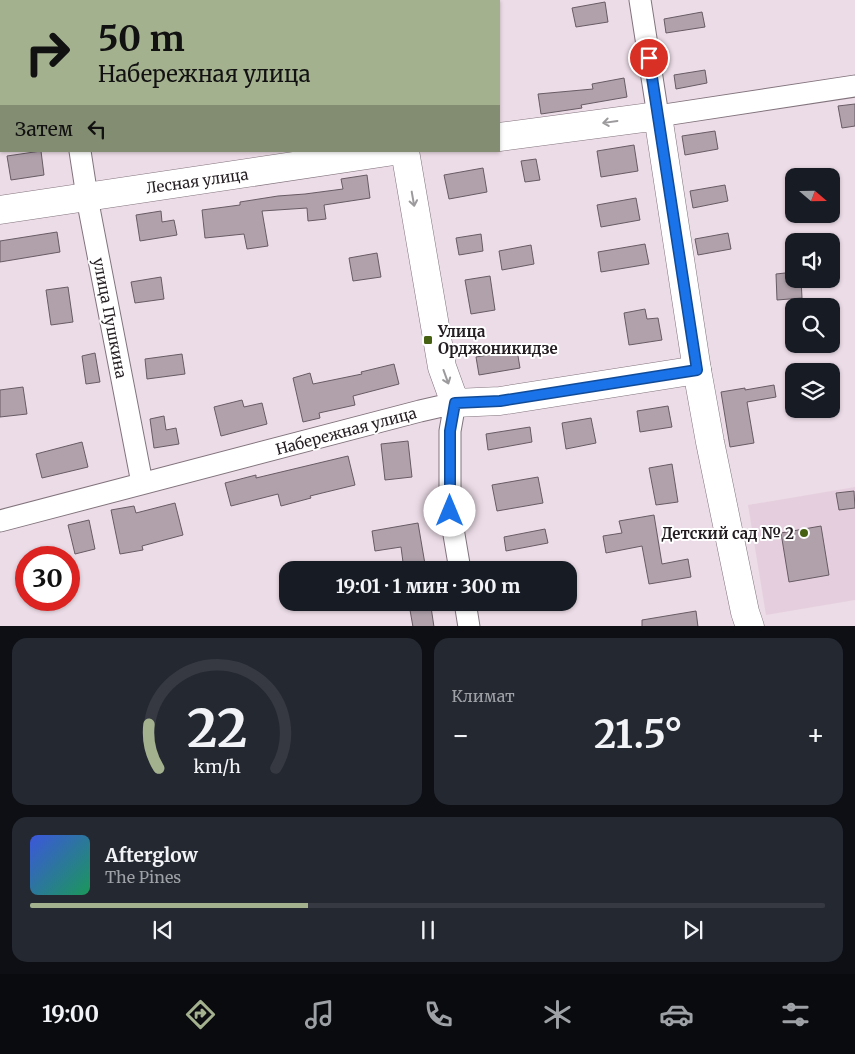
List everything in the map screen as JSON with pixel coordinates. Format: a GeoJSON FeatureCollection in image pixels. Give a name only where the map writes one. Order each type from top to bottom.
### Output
{"type":"FeatureCollection","features":[{"type":"Feature","properties":{"kind":"main road"},"geometry":{"type":"LineString","coordinates":[[500,137],[658,116],[697,370],[745,612],[750,626]]}},
{"type":"Feature","properties":{"kind":"main road","name":"Лесная улица"},"geometry":{"type":"LineString","coordinates":[[0,210],[387,152]]}},
{"type":"Feature","properties":{"kind":"main road"},"geometry":{"type":"LineString","coordinates":[[405,152],[442,367],[455,403]]}},
{"type":"Feature","properties":{"kind":"main road","name":"Набережная улица"},"geometry":{"type":"LineString","coordinates":[[455,403],[500,401],[697,370]]}},
{"type":"Feature","properties":{"kind":"street"},"geometry":{"type":"LineString","coordinates":[[640,0],[658,116],[855,86]]}},
{"type":"Feature","properties":{"kind":"street","name":"улица Пушкина"},"geometry":{"type":"LineString","coordinates":[[80,152],[87,197],[142,484]]}},
{"type":"Feature","properties":{"kind":"street"},"geometry":{"type":"LineString","coordinates":[[455,403],[450,431],[450,511],[458,561]]}},
{"type":"Feature","properties":{"kind":"street","name":"Набережная улица"},"geometry":{"type":"LineString","coordinates":[[0,521],[455,403]]}},
{"type":"Feature","properties":{"kind":"street"},"geometry":{"type":"LineString","coordinates":[[466,611],[469,626]]}},
{"type":"Feature","properties":{"kind":"shaded area","name":"Детский сад № 2"},"geometry":{"type":"Polygon","coordinates":[[[855,487],[855,600],[766,615],[748,505],[855,487]]]}},
{"type":"Feature","properties":{"kind":"building"},"geometry":{"type":"Polygon","coordinates":[[[605,2],[608,22],[576,27],[572,8],[605,2]]]}},
{"type":"Feature","properties":{"kind":"building"},"geometry":{"type":"Polygon","coordinates":[[[702,12],[705,27],[666,33],[664,19],[702,12]]]}},
{"type":"Feature","properties":{"kind":"building"},"geometry":{"type":"Polygon","coordinates":[[[705,70],[707,83],[676,89],[674,75],[705,70]]]}},
{"type":"Feature","properties":{"kind":"building"},"geometry":{"type":"Polygon","coordinates":[[[624,78],[627,97],[581,105],[582,108],[541,114],[538,94],[593,89],[592,84],[624,78]]]}},
{"type":"Feature","properties":{"kind":"building"},"geometry":{"type":"Polygon","coordinates":[[[855,104],[855,126],[842,128],[838,106],[855,104]]]}},
{"type":"Feature","properties":{"kind":"building"},"geometry":{"type":"Polygon","coordinates":[[[715,131],[718,149],[685,155],[682,136],[715,131]]]}},
{"type":"Feature","properties":{"kind":"building"},"geometry":{"type":"Polygon","coordinates":[[[634,145],[638,171],[601,177],[597,151],[634,145]]]}},
{"type":"Feature","properties":{"kind":"building"},"geometry":{"type":"Polygon","coordinates":[[[41,152],[44,175],[11,180],[7,156],[41,152]]]}},
{"type":"Feature","properties":{"kind":"building"},"geometry":{"type":"Polygon","coordinates":[[[536,159],[540,180],[525,182],[521,161],[536,159]]]}},
{"type":"Feature","properties":{"kind":"building"},"geometry":{"type":"Polygon","coordinates":[[[483,168],[487,192],[449,199],[444,175],[483,168]]]}},
{"type":"Feature","properties":{"kind":"building"},"geometry":{"type":"Polygon","coordinates":[[[367,175],[370,198],[324,205],[326,219],[308,221],[307,208],[262,211],[268,246],[247,249],[244,234],[205,238],[202,210],[240,205],[240,202],[278,196],[343,189],[341,179],[367,175]]]}},
{"type":"Feature","properties":{"kind":"building"},"geometry":{"type":"Polygon","coordinates":[[[725,185],[728,201],[693,208],[690,191],[725,185]]]}},
{"type":"Feature","properties":{"kind":"building"},"geometry":{"type":"Polygon","coordinates":[[[636,198],[640,220],[601,227],[597,205],[636,198]]]}},
{"type":"Feature","properties":{"kind":"building"},"geometry":{"type":"Polygon","coordinates":[[[161,211],[162,222],[174,220],[177,235],[140,241],[136,215],[161,211]]]}},
{"type":"Feature","properties":{"kind":"building"},"geometry":{"type":"Polygon","coordinates":[[[57,232],[60,252],[0,262],[0,241],[57,232]]]}},
{"type":"Feature","properties":{"kind":"building"},"geometry":{"type":"Polygon","coordinates":[[[728,233],[731,249],[698,255],[695,239],[728,233]]]}},
{"type":"Feature","properties":{"kind":"building"},"geometry":{"type":"Polygon","coordinates":[[[481,234],[483,251],[459,255],[456,238],[481,234]]]}},
{"type":"Feature","properties":{"kind":"building"},"geometry":{"type":"Polygon","coordinates":[[[645,244],[649,264],[601,272],[598,252],[645,244]]]}},
{"type":"Feature","properties":{"kind":"building"},"geometry":{"type":"Polygon","coordinates":[[[531,245],[534,264],[502,270],[499,251],[531,245]]]}},
{"type":"Feature","properties":{"kind":"building"},"geometry":{"type":"Polygon","coordinates":[[[377,253],[381,277],[353,281],[349,258],[377,253]]]}},
{"type":"Feature","properties":{"kind":"building"},"geometry":{"type":"Polygon","coordinates":[[[785,273],[785,288],[801,288],[802,298],[777,300],[776,274],[785,273]]]}},
{"type":"Feature","properties":{"kind":"building"},"geometry":{"type":"Polygon","coordinates":[[[490,276],[495,310],[471,314],[465,280],[490,276]]]}},
{"type":"Feature","properties":{"kind":"building"},"geometry":{"type":"Polygon","coordinates":[[[161,277],[164,299],[135,303],[131,282],[161,277]]]}},
{"type":"Feature","properties":{"kind":"building"},"geometry":{"type":"Polygon","coordinates":[[[68,287],[73,322],[51,325],[46,290],[68,287]]]}},
{"type":"Feature","properties":{"kind":"building"},"geometry":{"type":"Polygon","coordinates":[[[645,309],[647,319],[658,318],[662,340],[629,345],[624,313],[645,309]]]}},
{"type":"Feature","properties":{"kind":"building"},"geometry":{"type":"Polygon","coordinates":[[[517,350],[520,368],[479,375],[476,357],[517,350]]]}},
{"type":"Feature","properties":{"kind":"building"},"geometry":{"type":"Polygon","coordinates":[[[95,353],[100,382],[86,384],[82,356],[95,353]]]}},
{"type":"Feature","properties":{"kind":"building"},"geometry":{"type":"Polygon","coordinates":[[[182,354],[185,374],[147,379],[145,359],[182,354]]]}},
{"type":"Feature","properties":{"kind":"building"},"geometry":{"type":"Polygon","coordinates":[[[394,364],[399,384],[353,396],[355,405],[319,413],[320,418],[303,422],[293,378],[310,373],[313,384],[362,374],[361,372],[394,364]]]}},
{"type":"Feature","properties":{"kind":"building"},"geometry":{"type":"Polygon","coordinates":[[[774,385],[776,397],[747,402],[754,443],[730,447],[721,392],[774,385]]]}},
{"type":"Feature","properties":{"kind":"building"},"geometry":{"type":"Polygon","coordinates":[[[23,387],[27,414],[0,417],[0,390],[23,387]]]}},
{"type":"Feature","properties":{"kind":"building"},"geometry":{"type":"Polygon","coordinates":[[[242,400],[244,407],[262,403],[267,424],[221,436],[214,407],[242,400]]]}},
{"type":"Feature","properties":{"kind":"building"},"geometry":{"type":"Polygon","coordinates":[[[668,406],[672,427],[640,432],[637,411],[668,406]]]}},
{"type":"Feature","properties":{"kind":"building"},"geometry":{"type":"Polygon","coordinates":[[[164,416],[166,430],[176,428],[179,444],[154,448],[150,419],[164,416]]]}},
{"type":"Feature","properties":{"kind":"building"},"geometry":{"type":"Polygon","coordinates":[[[591,418],[596,443],[566,449],[562,423],[591,418]]]}},
{"type":"Feature","properties":{"kind":"building"},"geometry":{"type":"Polygon","coordinates":[[[530,427],[532,442],[488,450],[486,434],[530,427]]]}},
{"type":"Feature","properties":{"kind":"building"},"geometry":{"type":"Polygon","coordinates":[[[408,441],[412,477],[385,480],[381,444],[408,441]]]}},
{"type":"Feature","properties":{"kind":"building"},"geometry":{"type":"Polygon","coordinates":[[[82,442],[88,467],[42,478],[36,454],[82,442]]]}},
{"type":"Feature","properties":{"kind":"building"},"geometry":{"type":"Polygon","coordinates":[[[348,456],[355,485],[310,496],[311,498],[281,506],[278,494],[231,506],[225,483],[256,475],[256,478],[348,456]]]}},
{"type":"Feature","properties":{"kind":"building"},"geometry":{"type":"Polygon","coordinates":[[[672,464],[678,502],[656,505],[649,468],[672,464]]]}},
{"type":"Feature","properties":{"kind":"building"},"geometry":{"type":"Polygon","coordinates":[[[538,477],[543,503],[497,511],[492,485],[538,477]]]}},
{"type":"Feature","properties":{"kind":"building"},"geometry":{"type":"Polygon","coordinates":[[[854,491],[855,508],[839,510],[836,493],[854,491]]]}},
{"type":"Feature","properties":{"kind":"building"},"geometry":{"type":"Polygon","coordinates":[[[175,503],[183,535],[142,546],[143,550],[120,554],[111,510],[134,506],[136,513],[175,503]]]}},
{"type":"Feature","properties":{"kind":"building"},"geometry":{"type":"Polygon","coordinates":[[[654,515],[662,564],[688,559],[691,577],[649,584],[642,546],[606,553],[603,536],[622,533],[619,521],[654,515]]]}},
{"type":"Feature","properties":{"kind":"building"},"geometry":{"type":"Polygon","coordinates":[[[89,520],[95,549],[80,553],[80,546],[73,546],[68,525],[89,520]]]}},
{"type":"Feature","properties":{"kind":"building"},"geometry":{"type":"Polygon","coordinates":[[[418,523],[424,561],[403,561],[401,547],[375,551],[372,531],[418,523]]]}},
{"type":"Feature","properties":{"kind":"building"},"geometry":{"type":"Polygon","coordinates":[[[821,526],[829,575],[789,582],[781,533],[821,526]]]}},
{"type":"Feature","properties":{"kind":"building"},"geometry":{"type":"Polygon","coordinates":[[[545,529],[548,543],[506,551],[504,537],[545,529]]]}},
{"type":"Feature","properties":{"kind":"building"},"geometry":{"type":"Polygon","coordinates":[[[410,611],[432,611],[434,626],[413,626],[410,611]]]}},
{"type":"Feature","properties":{"kind":"building"},"geometry":{"type":"Polygon","coordinates":[[[696,611],[698,626],[642,626],[642,620],[696,611]]]}},
{"type":"Feature","properties":{"kind":"place","name":"Улица Орджоникидзе"},"geometry":{"type":"Point","coordinates":[428,340]}},
{"type":"Feature","properties":{"kind":"place","name":"Детский сад № 2"},"geometry":{"type":"Point","coordinates":[804,533]}},
{"type":"Feature","properties":{"kind":"route"},"geometry":{"type":"LineString","coordinates":[[450,511],[450,431],[455,403],[500,401],[697,370],[649,58]]}}]}
